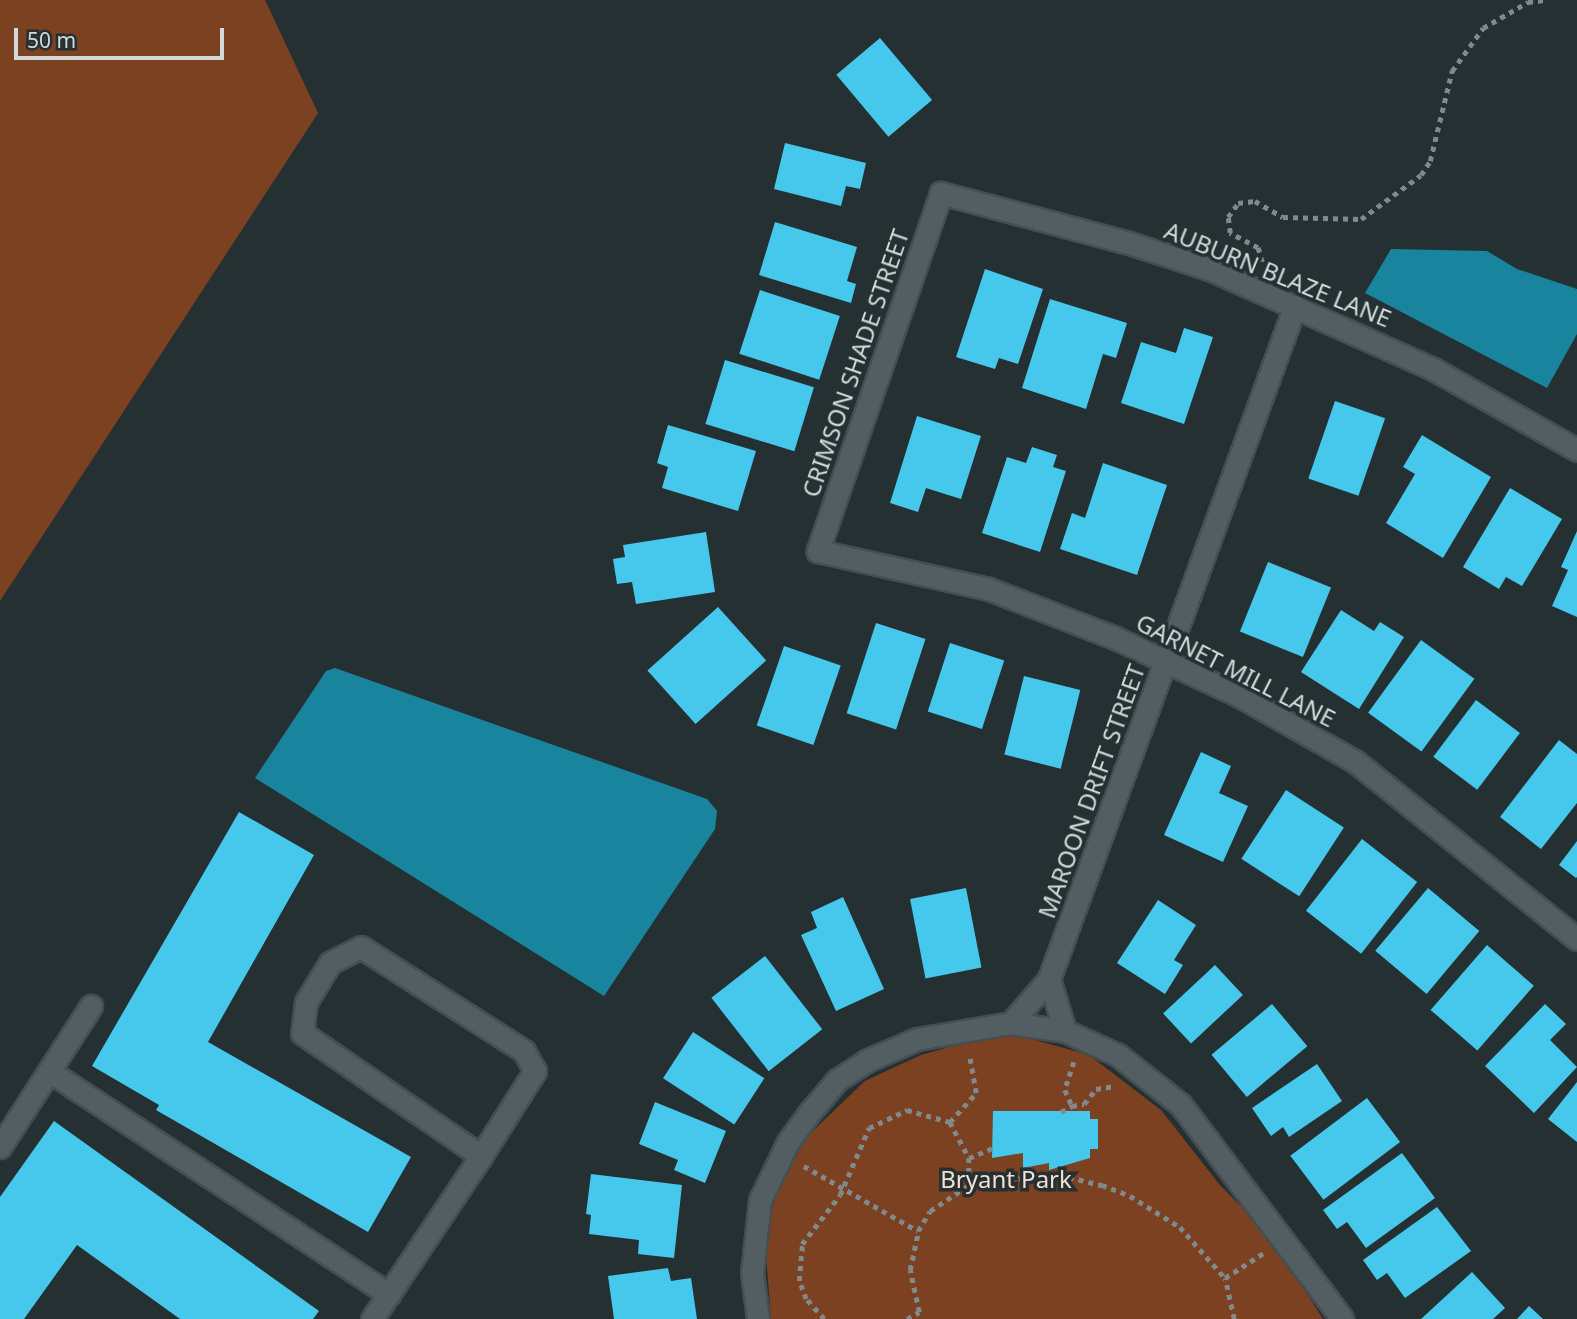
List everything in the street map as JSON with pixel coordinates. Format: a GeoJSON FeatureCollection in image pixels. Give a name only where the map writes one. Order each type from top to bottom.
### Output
{"type":"FeatureCollection","features":[{"type":"Feature","properties":{"kind":"street","name":"AUBURN BLAZE LANE"},"geometry":{"type":"LineString","coordinates":[[941,193],[1129,243],[1296,306],[1433,369],[1577,450]]}},
{"type":"Feature","properties":{"kind":"street","name":"CRIMSON SHADE STREET"},"geometry":{"type":"LineString","coordinates":[[818,551],[941,193]]}},
{"type":"Feature","properties":{"kind":"street","name":"MAROON DRIFT STREET"},"geometry":{"type":"LineString","coordinates":[[1049,979],[1296,306]]}},
{"type":"Feature","properties":{"kind":"street","name":"GARNET MILL LANE"},"geometry":{"type":"LineString","coordinates":[[818,551],[989,589],[1240,696],[1356,762],[1577,939]]}},
{"type":"Feature","properties":{"kind":"street"},"geometry":{"type":"LineString","coordinates":[[372,1319],[481,1156],[535,1071],[524,1051],[361,947],[330,963],[306,1002],[302,1033],[481,1156]]}},
{"type":"Feature","properties":{"kind":"street"},"geometry":{"type":"LineString","coordinates":[[1011,1023],[1049,979]]}},
{"type":"Feature","properties":{"kind":"street"},"geometry":{"type":"LineString","coordinates":[[1049,979],[1065,1031]]}},
{"type":"Feature","properties":{"kind":"street"},"geometry":{"type":"LineString","coordinates":[[0,1147],[91,1006]]}},
{"type":"Feature","properties":{"kind":"street"},"geometry":{"type":"LineString","coordinates":[[758,1319],[752,1273],[760,1200],[788,1142],[837,1080],[866,1061],[916,1039],[1011,1023],[1065,1031],[1118,1055],[1181,1105],[1342,1319]]}},
{"type":"Feature","properties":{"kind":"street"},"geometry":{"type":"LineString","coordinates":[[49,1071],[389,1294]]}},
{"type":"Feature","properties":{"kind":"path"},"geometry":{"type":"LineString","coordinates":[[1262,262],[1258,248],[1230,233],[1228,217],[1238,203],[1255,201],[1283,217],[1361,219],[1421,175],[1430,162],[1452,71],[1483,28],[1528,2],[1544,0]]}},
{"type":"Feature","properties":{"kind":"path"},"geometry":{"type":"LineString","coordinates":[[956,1054],[976,1049]]}},
{"type":"Feature","properties":{"kind":"path"},"geometry":{"type":"LineString","coordinates":[[950,1122],[969,1105],[976,1093],[975,1069],[967,1051]]}},
{"type":"Feature","properties":{"kind":"path"},"geometry":{"type":"LineString","coordinates":[[1072,1106],[1065,1090],[1079,1053]]}},
{"type":"Feature","properties":{"kind":"path"},"geometry":{"type":"LineString","coordinates":[[1063,1059],[1081,1065]]}},
{"type":"Feature","properties":{"kind":"path"},"geometry":{"type":"LineString","coordinates":[[1061,1112],[1084,1104],[1096,1089],[1119,1086],[1108,1079]]}},
{"type":"Feature","properties":{"kind":"path"},"geometry":{"type":"LineString","coordinates":[[824,1319],[806,1299],[799,1261],[807,1233],[843,1189],[860,1140],[879,1120],[907,1110],[950,1122],[969,1158],[969,1185]]}},
{"type":"Feature","properties":{"kind":"path"},"geometry":{"type":"LineString","coordinates":[[969,1158],[992,1148]]}},
{"type":"Feature","properties":{"kind":"path"},"geometry":{"type":"LineString","coordinates":[[799,1166],[807,1155]]}},
{"type":"Feature","properties":{"kind":"path"},"geometry":{"type":"LineString","coordinates":[[793,1159],[799,1166],[918,1231]]}},
{"type":"Feature","properties":{"kind":"path"},"geometry":{"type":"LineString","coordinates":[[924,1319],[919,1311],[909,1270],[918,1231],[930,1212],[969,1185],[1039,1176],[1102,1185],[1130,1196],[1180,1227],[1225,1278],[1234,1319]]}},
{"type":"Feature","properties":{"kind":"path"},"geometry":{"type":"LineString","coordinates":[[1256,1242],[1264,1253]]}},
{"type":"Feature","properties":{"kind":"path"},"geometry":{"type":"LineString","coordinates":[[1225,1278],[1271,1247]]}},
{"type":"Feature","properties":{"kind":"path"},"geometry":{"type":"LineString","coordinates":[[907,1319],[919,1311]]}},
{"type":"Feature","properties":{"kind":"green space"},"geometry":{"type":"Polygon","coordinates":[[[0,0],[265,0],[318,113],[0,601],[0,0]]]}},
{"type":"Feature","properties":{"kind":"green space","name":"Bryant Park"},"geometry":{"type":"Polygon","coordinates":[[[1020,1036],[1089,1055],[1161,1110],[1219,1184],[1271,1237],[1323,1319],[771,1319],[765,1241],[779,1179],[795,1148],[865,1081],[921,1055],[977,1039],[1020,1036]]]}},
{"type":"Feature","properties":{"kind":"water"},"geometry":{"type":"Polygon","coordinates":[[[1391,249],[1487,251],[1517,269],[1577,289],[1577,334],[1547,388],[1365,293],[1391,249]]]}},
{"type":"Feature","properties":{"kind":"water"},"geometry":{"type":"Polygon","coordinates":[[[335,668],[707,799],[717,811],[715,829],[604,996],[255,778],[326,671],[335,668]]]}},
{"type":"Feature","properties":{"kind":"building"},"geometry":{"type":"Polygon","coordinates":[[[880,38],[932,100],[888,137],[836,75],[880,38]]]}},
{"type":"Feature","properties":{"kind":"building"},"geometry":{"type":"Polygon","coordinates":[[[785,143],[866,163],[860,189],[846,186],[841,206],[774,189],[785,143]]]}},
{"type":"Feature","properties":{"kind":"building"},"geometry":{"type":"Polygon","coordinates":[[[775,222],[857,247],[847,281],[856,284],[851,303],[759,275],[775,222]]]}},
{"type":"Feature","properties":{"kind":"building"},"geometry":{"type":"Polygon","coordinates":[[[985,269],[1043,289],[1018,364],[999,358],[995,369],[956,357],[985,269]]]}},
{"type":"Feature","properties":{"kind":"building"},"geometry":{"type":"Polygon","coordinates":[[[760,290],[840,316],[819,380],[739,354],[760,290]]]}},
{"type":"Feature","properties":{"kind":"building"},"geometry":{"type":"Polygon","coordinates":[[[1050,299],[1127,323],[1116,358],[1103,354],[1086,409],[1022,388],[1050,299]]]}},
{"type":"Feature","properties":{"kind":"building"},"geometry":{"type":"Polygon","coordinates":[[[1184,328],[1213,337],[1184,424],[1121,403],[1141,342],[1176,353],[1184,328]]]}},
{"type":"Feature","properties":{"kind":"building"},"geometry":{"type":"Polygon","coordinates":[[[725,360],[814,387],[794,451],[705,424],[725,360]]]}},
{"type":"Feature","properties":{"kind":"building"},"geometry":{"type":"Polygon","coordinates":[[[1335,401],[1385,418],[1358,496],[1308,479],[1335,401]]]}},
{"type":"Feature","properties":{"kind":"building"},"geometry":{"type":"Polygon","coordinates":[[[917,416],[981,436],[961,499],[926,488],[918,512],[890,503],[917,416]]]}},
{"type":"Feature","properties":{"kind":"building"},"geometry":{"type":"Polygon","coordinates":[[[668,425],[756,451],[738,511],[662,488],[668,467],[657,463],[668,425]]]}},
{"type":"Feature","properties":{"kind":"building"},"geometry":{"type":"Polygon","coordinates":[[[1422,435],[1491,477],[1443,558],[1386,523],[1415,474],[1403,467],[1422,435]]]}},
{"type":"Feature","properties":{"kind":"building"},"geometry":{"type":"Polygon","coordinates":[[[1032,447],[1057,455],[1053,467],[1066,471],[1040,552],[982,533],[1007,457],[1026,463],[1032,447]]]}},
{"type":"Feature","properties":{"kind":"building"},"geometry":{"type":"Polygon","coordinates":[[[1103,463],[1167,485],[1137,575],[1060,549],[1072,513],[1085,518],[1103,463]]]}},
{"type":"Feature","properties":{"kind":"building"},"geometry":{"type":"Polygon","coordinates":[[[1510,488],[1562,519],[1522,586],[1506,577],[1499,589],[1463,567],[1510,488]]]}},
{"type":"Feature","properties":{"kind":"building"},"geometry":{"type":"Polygon","coordinates":[[[1577,531],[1577,617],[1552,606],[1568,570],[1561,567],[1577,531]]]}},
{"type":"Feature","properties":{"kind":"building"},"geometry":{"type":"Polygon","coordinates":[[[706,532],[715,592],[636,604],[632,582],[617,584],[613,559],[625,557],[623,545],[706,532]]]}},
{"type":"Feature","properties":{"kind":"building"},"geometry":{"type":"Polygon","coordinates":[[[1268,562],[1331,587],[1303,657],[1240,632],[1268,562]]]}},
{"type":"Feature","properties":{"kind":"building"},"geometry":{"type":"Polygon","coordinates":[[[718,607],[766,661],[696,724],[647,671],[718,607]]]}},
{"type":"Feature","properties":{"kind":"building"},"geometry":{"type":"Polygon","coordinates":[[[1341,610],[1374,631],[1380,622],[1404,637],[1359,709],[1301,672],[1341,610]]]}},
{"type":"Feature","properties":{"kind":"building"},"geometry":{"type":"Polygon","coordinates":[[[876,623],[925,639],[896,729],[847,713],[876,623]]]}},
{"type":"Feature","properties":{"kind":"building"},"geometry":{"type":"Polygon","coordinates":[[[1421,640],[1474,679],[1421,752],[1368,713],[1421,640]]]}},
{"type":"Feature","properties":{"kind":"building"},"geometry":{"type":"Polygon","coordinates":[[[950,643],[1004,661],[982,729],[928,711],[950,643]]]}},
{"type":"Feature","properties":{"kind":"building"},"geometry":{"type":"Polygon","coordinates":[[[784,646],[841,666],[813,745],[757,725],[784,646]]]}},
{"type":"Feature","properties":{"kind":"building"},"geometry":{"type":"Polygon","coordinates":[[[1024,676],[1080,690],[1061,769],[1004,755],[1024,676]]]}},
{"type":"Feature","properties":{"kind":"building"},"geometry":{"type":"Polygon","coordinates":[[[1476,700],[1520,733],[1477,790],[1433,757],[1476,700]]]}},
{"type":"Feature","properties":{"kind":"building"},"geometry":{"type":"Polygon","coordinates":[[[1559,740],[1577,754],[1577,803],[1541,849],[1500,817],[1559,740]]]}},
{"type":"Feature","properties":{"kind":"building"},"geometry":{"type":"Polygon","coordinates":[[[1201,752],[1231,766],[1219,793],[1248,806],[1223,862],[1164,835],[1201,752]]]}},
{"type":"Feature","properties":{"kind":"building"},"geometry":{"type":"Polygon","coordinates":[[[1286,790],[1344,828],[1299,896],[1241,859],[1286,790]]]}},
{"type":"Feature","properties":{"kind":"building"},"geometry":{"type":"Polygon","coordinates":[[[239,812],[314,855],[208,1042],[411,1157],[368,1232],[156,1110],[159,1105],[92,1066],[239,812]]]}},
{"type":"Feature","properties":{"kind":"building"},"geometry":{"type":"Polygon","coordinates":[[[1362,839],[1417,882],[1361,954],[1306,911],[1362,839]]]}},
{"type":"Feature","properties":{"kind":"building"},"geometry":{"type":"Polygon","coordinates":[[[1577,841],[1577,877],[1576,878],[1559,865],[1577,841]]]}},
{"type":"Feature","properties":{"kind":"building"},"geometry":{"type":"Polygon","coordinates":[[[966,888],[981,968],[926,978],[910,899],[966,888]]]}},
{"type":"Feature","properties":{"kind":"building"},"geometry":{"type":"Polygon","coordinates":[[[1428,888],[1479,931],[1427,994],[1375,951],[1428,888]]]}},
{"type":"Feature","properties":{"kind":"building"},"geometry":{"type":"Polygon","coordinates":[[[843,897],[884,989],[836,1011],[801,935],[817,928],[811,912],[843,897]]]}},
{"type":"Feature","properties":{"kind":"building"},"geometry":{"type":"Polygon","coordinates":[[[1158,900],[1196,925],[1174,960],[1183,965],[1165,994],[1117,963],[1158,900]]]}},
{"type":"Feature","properties":{"kind":"building"},"geometry":{"type":"Polygon","coordinates":[[[1487,945],[1534,986],[1477,1051],[1431,1010],[1487,945]]]}},
{"type":"Feature","properties":{"kind":"building"},"geometry":{"type":"Polygon","coordinates":[[[765,956],[822,1029],[769,1071],[711,998],[765,956]]]}},
{"type":"Feature","properties":{"kind":"building"},"geometry":{"type":"Polygon","coordinates":[[[1215,965],[1243,995],[1191,1043],[1163,1013],[1215,965]]]}},
{"type":"Feature","properties":{"kind":"building"},"geometry":{"type":"Polygon","coordinates":[[[1272,1004],[1307,1046],[1247,1097],[1211,1055],[1272,1004]]]}},
{"type":"Feature","properties":{"kind":"building"},"geometry":{"type":"Polygon","coordinates":[[[1545,1004],[1566,1024],[1550,1040],[1577,1067],[1534,1113],[1485,1066],[1545,1004]]]}},
{"type":"Feature","properties":{"kind":"building"},"geometry":{"type":"Polygon","coordinates":[[[693,1032],[764,1078],[734,1124],[663,1078],[693,1032]]]}},
{"type":"Feature","properties":{"kind":"building"},"geometry":{"type":"Polygon","coordinates":[[[1317,1064],[1342,1101],[1289,1137],[1283,1127],[1271,1136],[1252,1108],[1317,1064]]]}},
{"type":"Feature","properties":{"kind":"building"},"geometry":{"type":"Polygon","coordinates":[[[1577,1082],[1577,1142],[1548,1119],[1577,1082]]]}},
{"type":"Feature","properties":{"kind":"building"},"geometry":{"type":"Polygon","coordinates":[[[1367,1098],[1400,1142],[1323,1200],[1290,1156],[1367,1098]]]}},
{"type":"Feature","properties":{"kind":"building"},"geometry":{"type":"Polygon","coordinates":[[[655,1102],[726,1131],[705,1183],[674,1170],[678,1160],[639,1144],[655,1102]]]}},
{"type":"Feature","properties":{"kind":"building"},"geometry":{"type":"Polygon","coordinates":[[[993,1111],[1090,1111],[1090,1119],[1098,1119],[1098,1149],[1090,1149],[1090,1158],[1049,1170],[1049,1163],[1023,1168],[1023,1153],[992,1158],[993,1111]]]}},
{"type":"Feature","properties":{"kind":"building"},"geometry":{"type":"Polygon","coordinates":[[[54,1121],[319,1311],[313,1319],[180,1319],[77,1245],[24,1319],[0,1319],[0,1197],[54,1121]]]}},
{"type":"Feature","properties":{"kind":"building"},"geometry":{"type":"Polygon","coordinates":[[[1402,1153],[1435,1198],[1366,1248],[1347,1222],[1337,1229],[1323,1210],[1402,1153]]]}},
{"type":"Feature","properties":{"kind":"building"},"geometry":{"type":"Polygon","coordinates":[[[591,1174],[682,1185],[674,1258],[638,1254],[639,1240],[589,1234],[591,1215],[586,1214],[591,1174]]]}},
{"type":"Feature","properties":{"kind":"building"},"geometry":{"type":"Polygon","coordinates":[[[1437,1207],[1471,1251],[1405,1298],[1387,1273],[1377,1280],[1363,1260],[1437,1207]]]}},
{"type":"Feature","properties":{"kind":"building"},"geometry":{"type":"Polygon","coordinates":[[[668,1268],[671,1281],[691,1278],[697,1319],[614,1319],[608,1276],[668,1268]]]}},
{"type":"Feature","properties":{"kind":"building"},"geometry":{"type":"Polygon","coordinates":[[[1472,1272],[1505,1308],[1493,1319],[1421,1319],[1472,1272]]]}},
{"type":"Feature","properties":{"kind":"building"},"geometry":{"type":"Polygon","coordinates":[[[1529,1306],[1543,1319],[1517,1319],[1529,1306]]]}}]}
